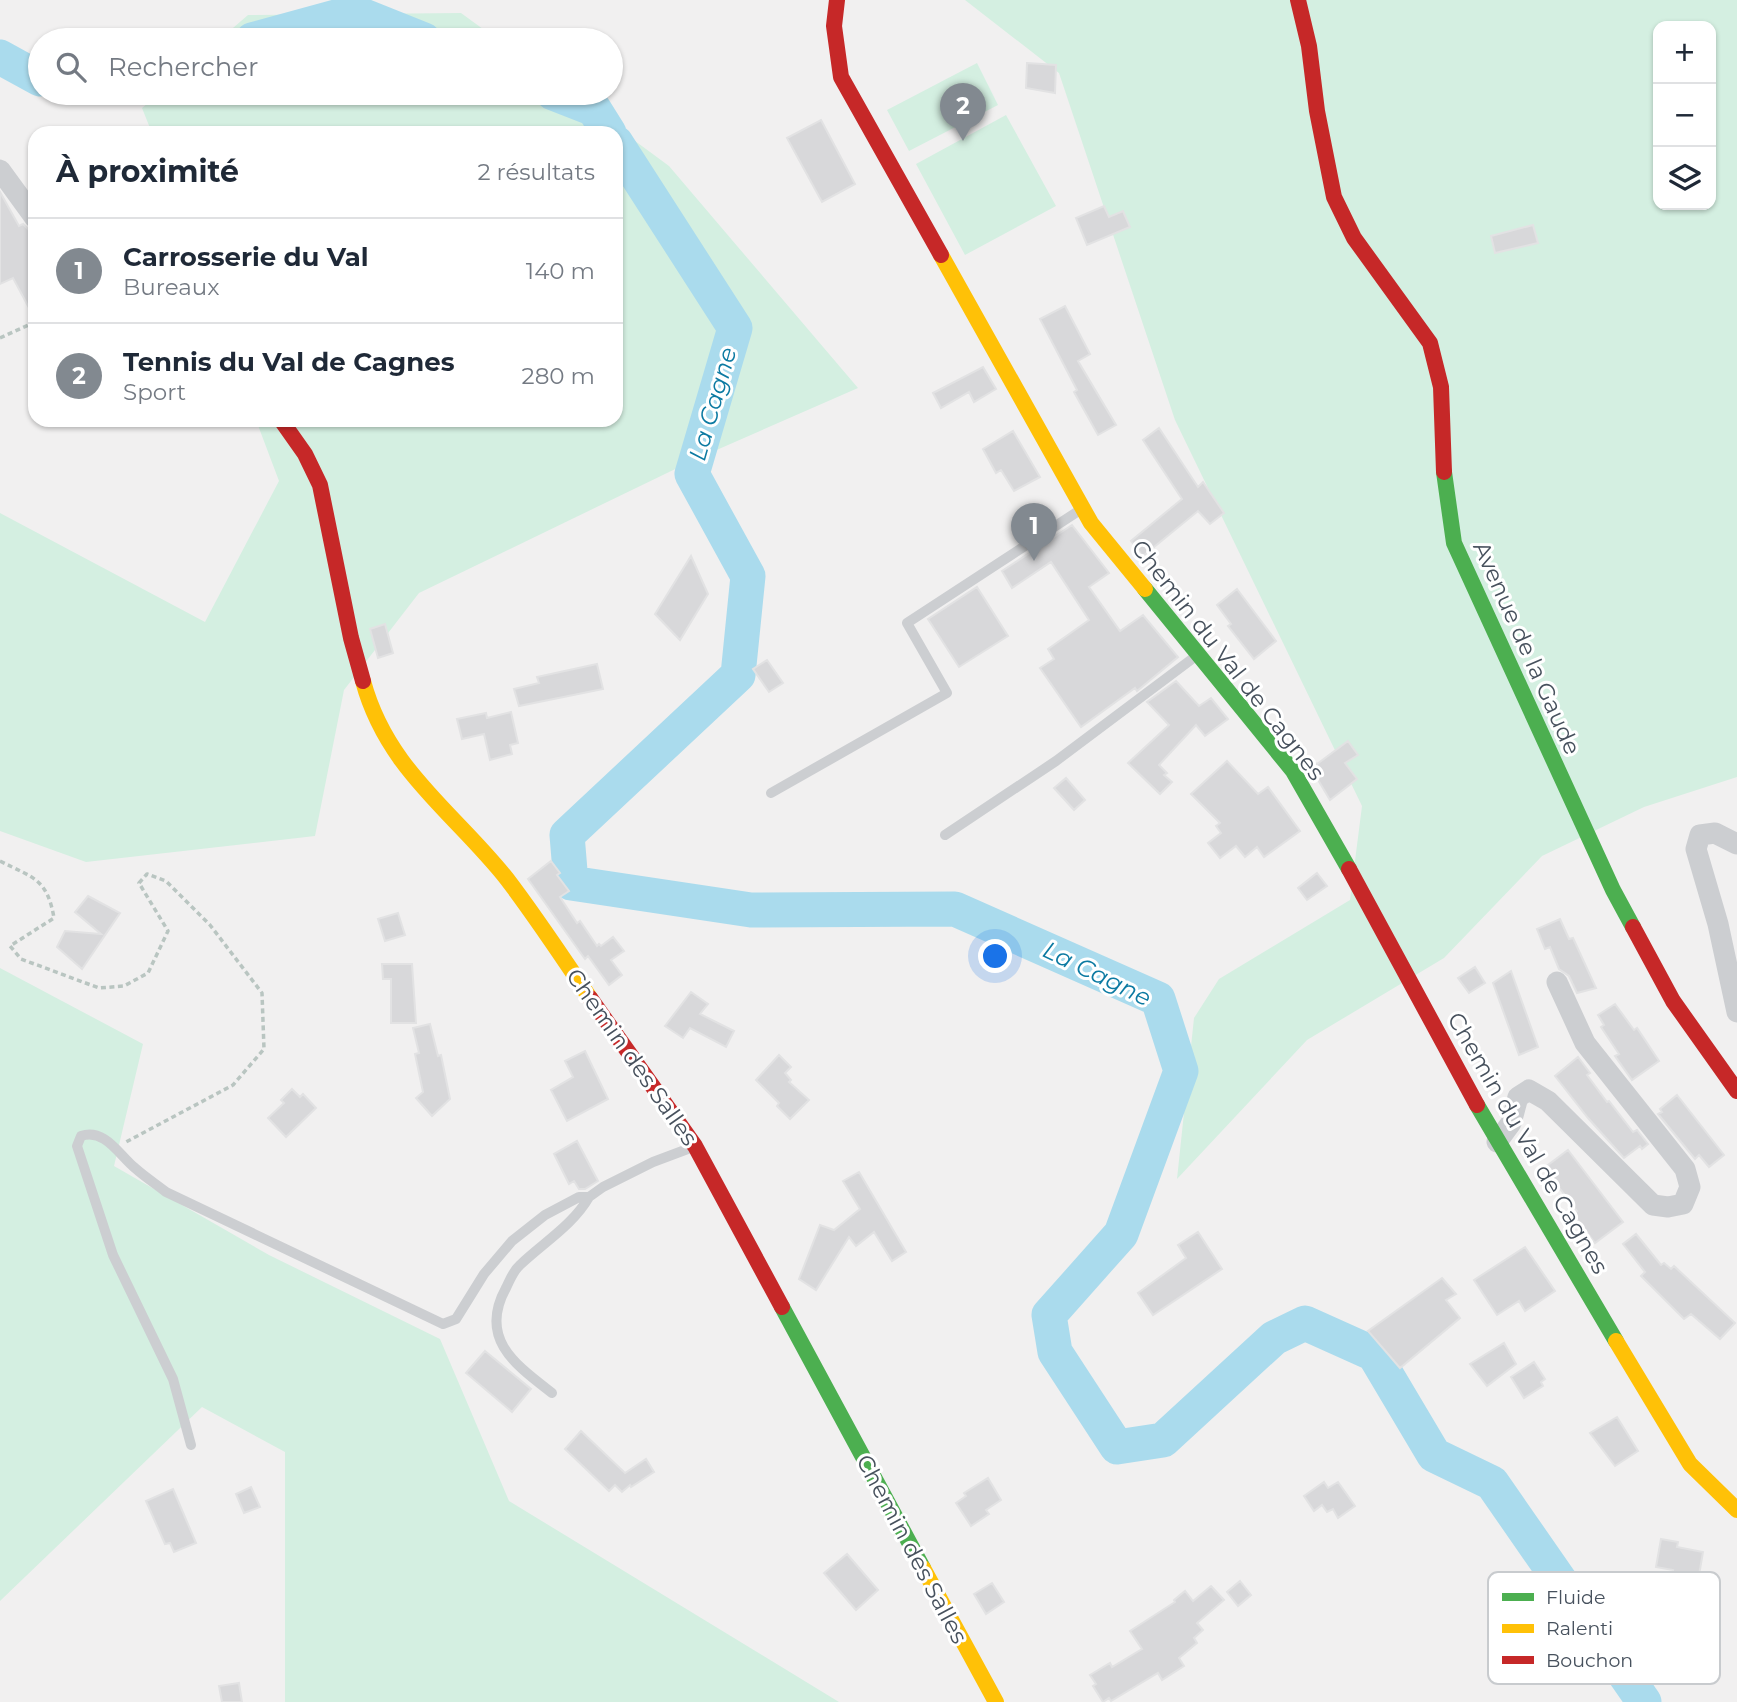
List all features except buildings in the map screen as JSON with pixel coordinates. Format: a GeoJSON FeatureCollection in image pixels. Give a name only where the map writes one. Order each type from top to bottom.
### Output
{"type":"FeatureCollection","features":[{"type":"Feature","properties":{"kind":"street","name":"Chemin du Val de Cagnes"},"geometry":{"type":"LineString","coordinates":[[836,0],[834,26],[841,77],[1091,523],[1293,771],[1348,866],[1497,1142],[1690,1464],[1737,1510]]}},
{"type":"Feature","properties":{"kind":"street","name":"Avenue de la Gaude"},"geometry":{"type":"LineString","coordinates":[[1298,0],[1309,46],[1317,111],[1334,197],[1354,238],[1430,343],[1441,387],[1444,469],[1454,543],[1613,890],[1673,1000],[1737,1091]]}},
{"type":"Feature","properties":{"kind":"street"},"geometry":{"type":"LineString","coordinates":[[0,170],[28,208]]}},
{"type":"Feature","properties":{"kind":"street","name":"Chemin des Salles"},"geometry":{"type":"LineString","coordinates":[[286,427],[305,454],[320,485],[351,638],[365,689],[381,728],[415,780],[506,878],[695,1146],[996,1702]]}},
{"type":"Feature","properties":{"kind":"street"},"geometry":{"type":"LineString","coordinates":[[1737,844],[1715,833],[1700,835],[1696,849],[1718,923],[1737,1012]]}},
{"type":"Feature","properties":{"kind":"street"},"geometry":{"type":"LineString","coordinates":[[1497,1142],[1511,1123],[1518,1097],[1529,1090],[1548,1101],[1653,1205],[1668,1207],[1683,1204],[1690,1187],[1685,1169],[1585,1043],[1557,982]]}},
{"type":"Feature","properties":{"kind":"lane"},"geometry":{"type":"LineString","coordinates":[[771,793],[947,693],[907,622],[1083,508]]}},
{"type":"Feature","properties":{"kind":"lane"},"geometry":{"type":"LineString","coordinates":[[945,835],[1056,761],[1198,654]]}},
{"type":"Feature","properties":{"kind":"lane"},"geometry":{"type":"LineString","coordinates":[[191,1445],[173,1378],[113,1255],[77,1146],[81,1136],[99,1136],[166,1192],[443,1324],[456,1319],[484,1274],[512,1241],[545,1215],[579,1197],[589,1197]]}},
{"type":"Feature","properties":{"kind":"lane"},"geometry":{"type":"LineString","coordinates":[[552,1394],[516,1365],[500,1343],[496,1328],[498,1301],[516,1268],[580,1213],[589,1197],[603,1187],[653,1162],[695,1146]]}},
{"type":"Feature","properties":{"kind":"path"},"geometry":{"type":"LineString","coordinates":[[0,338],[28,325]]}},
{"type":"Feature","properties":{"kind":"path"},"geometry":{"type":"LineString","coordinates":[[0,861],[42,883],[51,900],[54,918],[10,946],[21,959],[99,988],[124,986],[148,973],[168,931],[139,883],[147,874],[166,881],[210,925],[262,993],[264,1049],[233,1085],[116,1148]]}},
{"type":"Feature","properties":{"kind":"green space"},"geometry":{"type":"Polygon","coordinates":[[[965,0],[1737,0],[1737,777],[1644,807],[1542,856],[1444,958],[1307,1040],[1177,1179],[1194,1018],[1219,979],[1350,900],[1362,806],[1175,420],[1059,73],[965,0]]]}},
{"type":"Feature","properties":{"kind":"green space"},"geometry":{"type":"Polygon","coordinates":[[[461,13],[482,28],[233,28],[248,15],[461,13]]]}},
{"type":"Feature","properties":{"kind":"green space"},"geometry":{"type":"Polygon","coordinates":[[[977,63],[998,105],[909,151],[887,110],[977,63]]]}},
{"type":"Feature","properties":{"kind":"green space"},"geometry":{"type":"Polygon","coordinates":[[[146,105],[586,105],[615,126],[149,126],[142,108],[146,105]]]}},
{"type":"Feature","properties":{"kind":"green space"},"geometry":{"type":"Polygon","coordinates":[[[1006,115],[1056,206],[965,255],[916,164],[1006,115]]]}},
{"type":"Feature","properties":{"kind":"green space"},"geometry":{"type":"Polygon","coordinates":[[[623,132],[669,166],[858,388],[696,459],[419,593],[344,690],[315,836],[86,862],[0,831],[0,513],[205,622],[279,481],[259,427],[623,427],[623,132]]]}},
{"type":"Feature","properties":{"kind":"green space"},"geometry":{"type":"Polygon","coordinates":[[[0,968],[143,1044],[114,1166],[269,1255],[440,1339],[509,1501],[839,1702],[285,1702],[285,1452],[202,1407],[0,1601],[0,968]]]}},
{"type":"Feature","properties":{"kind":"waterway","name":"La Cagne"},"geometry":{"type":"LineString","coordinates":[[296,28],[354,12],[394,28]]}},
{"type":"Feature","properties":{"kind":"waterway","name":"La Cagne"},"geometry":{"type":"LineString","coordinates":[[0,57],[28,72]]}},
{"type":"Feature","properties":{"kind":"waterway","name":"La Cagne"},"geometry":{"type":"LineString","coordinates":[[584,105],[594,109],[605,126]]}},
{"type":"Feature","properties":{"kind":"waterway","name":"La Cagne"},"geometry":{"type":"LineString","coordinates":[[623,154],[735,328],[692,474],[748,576],[738,675],[567,835],[571,883],[751,910],[955,909],[1158,999],[1181,1071],[1121,1234],[1049,1315],[1055,1352],[1117,1447],[1163,1440],[1274,1338],[1305,1323],[1374,1354],[1434,1455],[1492,1483],[1554,1572]]}},
{"type":"Feature","properties":{"kind":"waterway","name":"La Cagne"},"geometry":{"type":"LineString","coordinates":[[1632,1684],[1644,1702]]}},
{"type":"Feature","properties":{"kind":"traffic: fast"},"geometry":{"type":"LineString","coordinates":[[1444,472],[1454,543],[1613,890],[1633,927]]}},
{"type":"Feature","properties":{"kind":"traffic: fast"},"geometry":{"type":"LineString","coordinates":[[1145,589],[1293,771],[1349,869]]}},
{"type":"Feature","properties":{"kind":"traffic: fast"},"geometry":{"type":"LineString","coordinates":[[1477,1105],[1616,1341]]}},
{"type":"Feature","properties":{"kind":"traffic: fast"},"geometry":{"type":"LineString","coordinates":[[782,1307],[923,1568]]}},
{"type":"Feature","properties":{"kind":"traffic: slow"},"geometry":{"type":"LineString","coordinates":[[941,255],[1091,523],[1145,589]]}},
{"type":"Feature","properties":{"kind":"traffic: slow"},"geometry":{"type":"LineString","coordinates":[[363,681],[374,712],[405,765],[507,879],[590,998]]}},
{"type":"Feature","properties":{"kind":"traffic: slow"},"geometry":{"type":"LineString","coordinates":[[1616,1341],[1690,1464],[1737,1510]]}},
{"type":"Feature","properties":{"kind":"traffic: slow"},"geometry":{"type":"LineString","coordinates":[[923,1568],[996,1702]]}},
{"type":"Feature","properties":{"kind":"traffic: jam"},"geometry":{"type":"LineString","coordinates":[[837,0],[834,26],[841,77],[941,255]]}},
{"type":"Feature","properties":{"kind":"traffic: jam"},"geometry":{"type":"LineString","coordinates":[[1298,0],[1309,46],[1317,111],[1334,197],[1354,238],[1430,343],[1441,387],[1444,472]]}},
{"type":"Feature","properties":{"kind":"traffic: jam"},"geometry":{"type":"LineString","coordinates":[[286,427],[305,454],[320,485],[351,638],[363,681]]}},
{"type":"Feature","properties":{"kind":"traffic: jam"},"geometry":{"type":"LineString","coordinates":[[1349,869],[1477,1105]]}},
{"type":"Feature","properties":{"kind":"traffic: jam"},"geometry":{"type":"LineString","coordinates":[[1633,927],[1673,1001],[1737,1091]]}},
{"type":"Feature","properties":{"kind":"traffic: jam"},"geometry":{"type":"LineString","coordinates":[[590,998],[695,1146],[782,1307]]}},
{"type":"Feature","properties":{"kind":"place","name":"Tennis du Val de Cagnes"},"geometry":{"type":"Point","coordinates":[963,141]}},
{"type":"Feature","properties":{"kind":"place","name":"Carrosserie du Val"},"geometry":{"type":"Point","coordinates":[1034,561]}}]}
